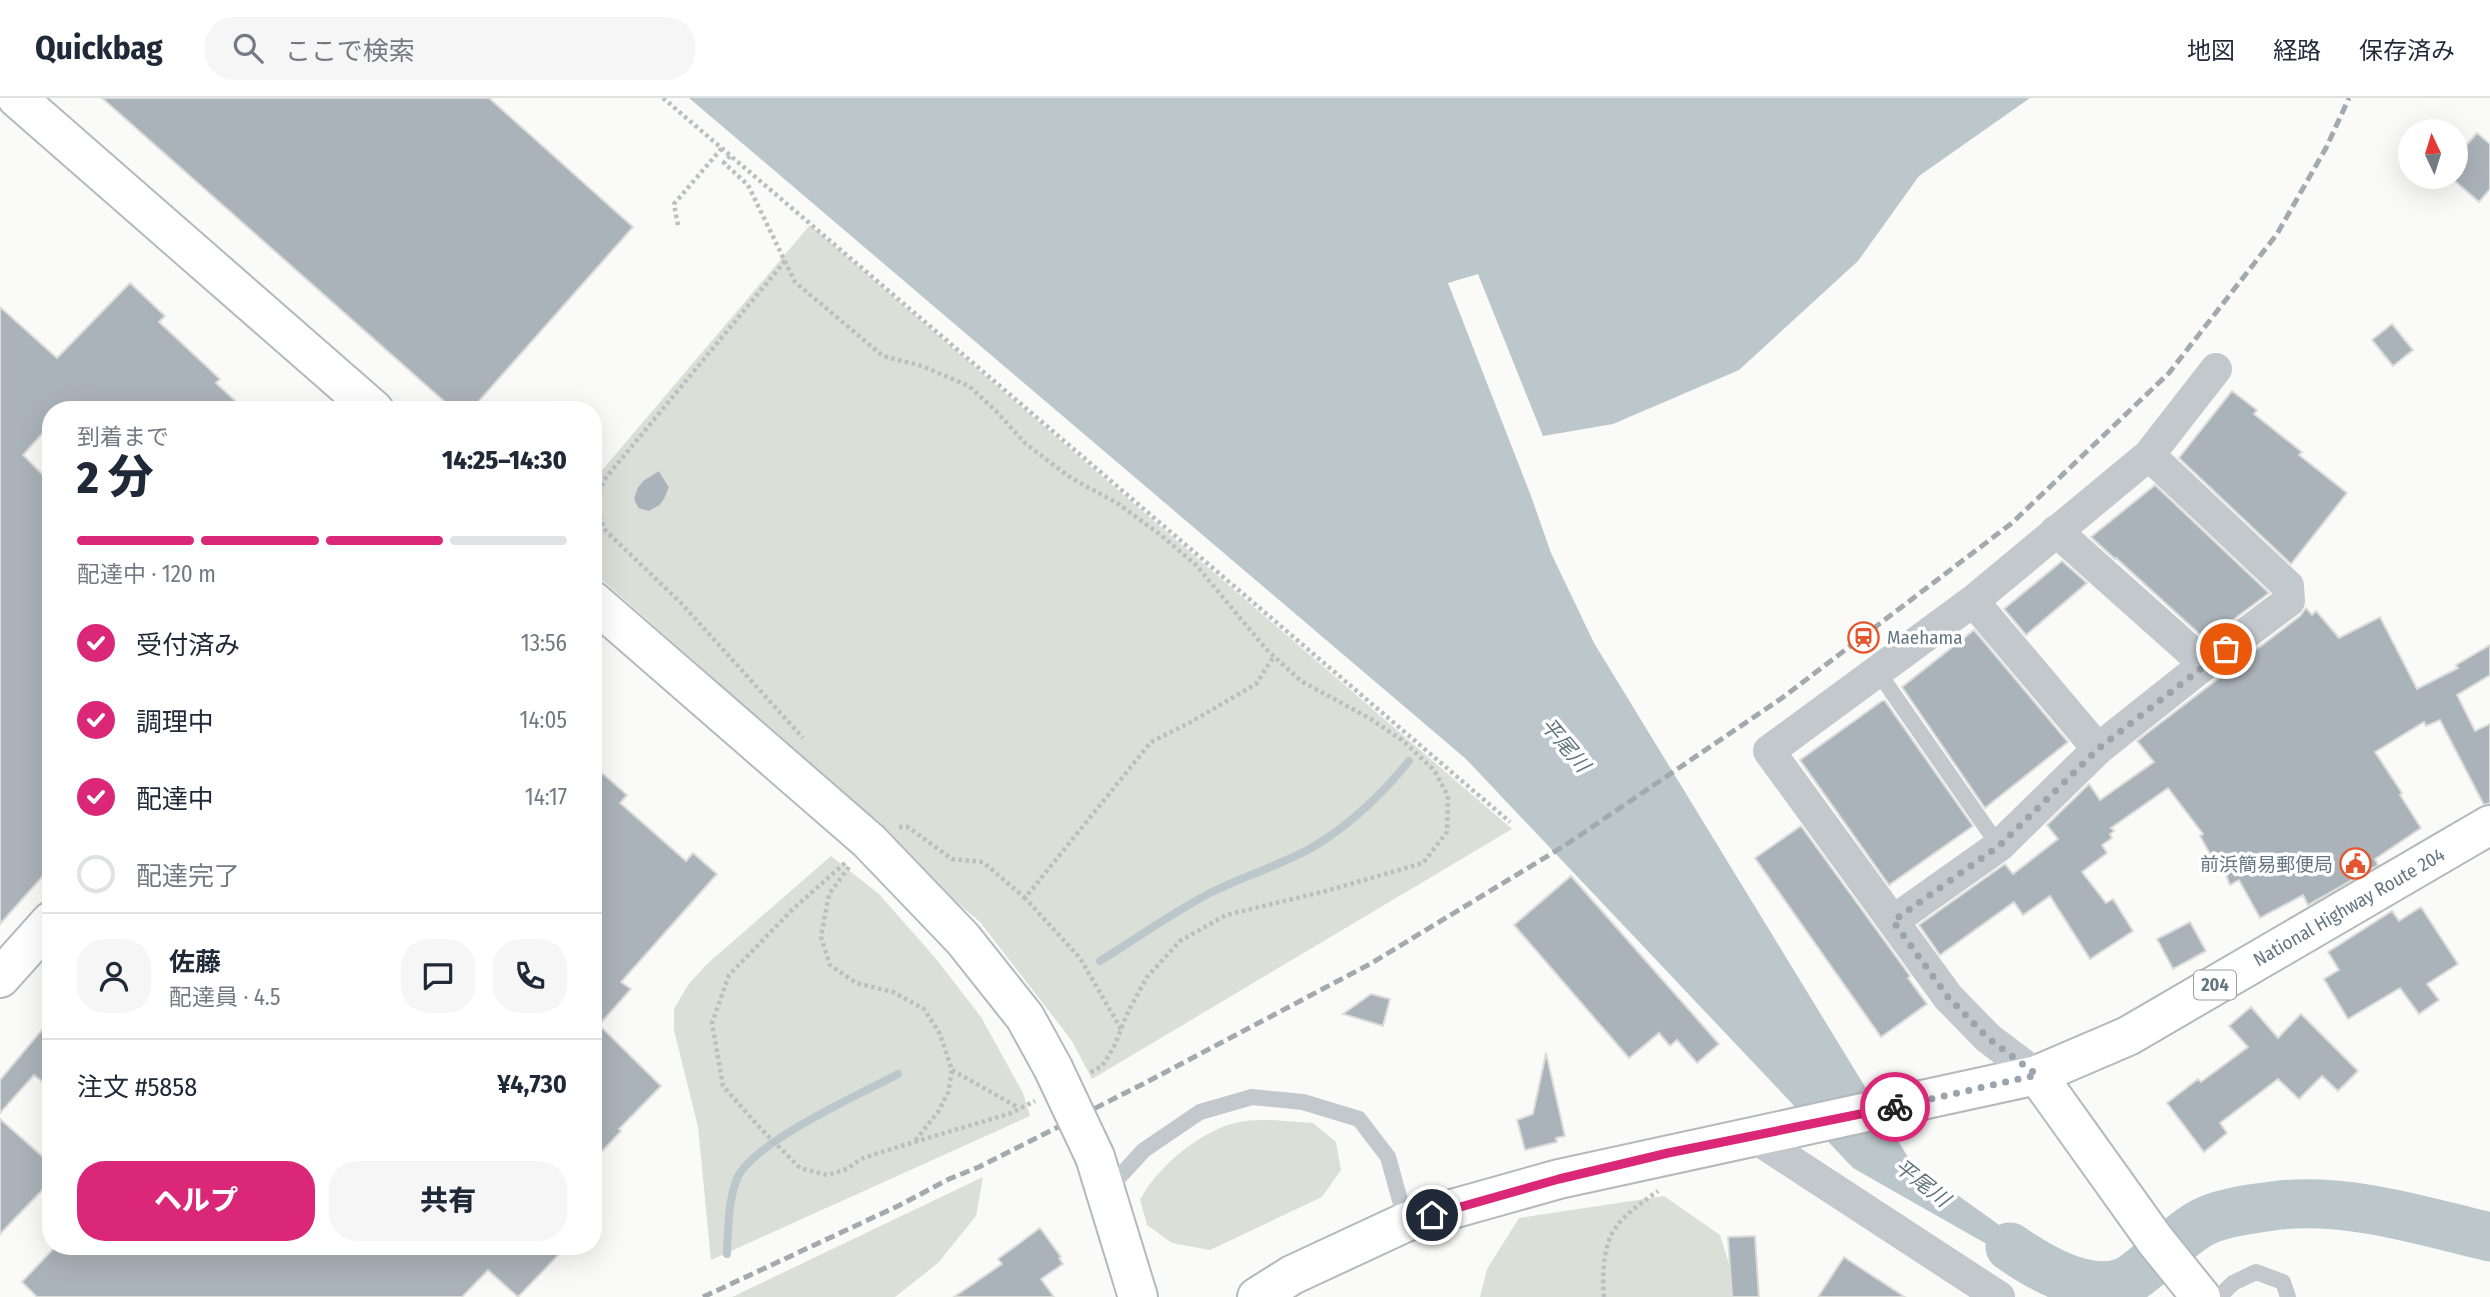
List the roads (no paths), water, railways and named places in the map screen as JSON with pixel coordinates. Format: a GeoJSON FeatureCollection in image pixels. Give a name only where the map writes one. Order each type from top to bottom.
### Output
{"type":"FeatureCollection","features":[{"type":"Feature","properties":{"kind":"main road"},"geometry":{"type":"LineString","coordinates":[[17,98],[364,401]]}},
{"type":"Feature","properties":{"kind":"main road"},"geometry":{"type":"LineString","coordinates":[[602,609],[869,842],[963,939],[1025,1017],[1059,1081],[1100,1175],[1138,1297]]}},
{"type":"Feature","properties":{"kind":"main road","name":"National Highway Route 204"},"geometry":{"type":"LineString","coordinates":[[1257,1297],[1292,1275],[1406,1222],[1559,1179],[1668,1153],[1922,1102],[2037,1075],[2128,1036],[2490,825]]}},
{"type":"Feature","properties":{"kind":"main road"},"geometry":{"type":"LineString","coordinates":[[0,978],[42,931]]}},
{"type":"Feature","properties":{"kind":"main road"},"geometry":{"type":"LineString","coordinates":[[2037,1075],[2155,1240],[2204,1293]]}},
{"type":"Feature","properties":{"kind":"street"},"geometry":{"type":"LineString","coordinates":[[2037,1075],[1988,1038],[1948,997],[1769,751],[1973,601],[2150,455],[2216,369]]}},
{"type":"Feature","properties":{"kind":"street"},"geometry":{"type":"LineString","coordinates":[[1893,921],[1999,846],[2098,749],[2289,601],[2288,586],[2150,455]]}},
{"type":"Feature","properties":{"kind":"street"},"geometry":{"type":"LineString","coordinates":[[2056,531],[2205,664]]}},
{"type":"Feature","properties":{"kind":"street"},"geometry":{"type":"LineString","coordinates":[[1973,601],[2098,749]]}},
{"type":"Feature","properties":{"kind":"street"},"geometry":{"type":"LineString","coordinates":[[1767,1134],[1999,1297]]}},
{"type":"Feature","properties":{"kind":"lane"},"geometry":{"type":"LineString","coordinates":[[1878,673],[1999,846]]}},
{"type":"Feature","properties":{"kind":"lane"},"geometry":{"type":"LineString","coordinates":[[1100,1175],[1144,1150],[1200,1112],[1252,1097],[1303,1102],[1359,1119],[1388,1157],[1406,1222]]}},
{"type":"Feature","properties":{"kind":"lane"},"geometry":{"type":"LineString","coordinates":[[2204,1293],[2256,1272],[2283,1282],[2288,1297]]}},
{"type":"Feature","properties":{"kind":"water"},"geometry":{"type":"Polygon","coordinates":[[[689,98],[2030,98],[1919,176],[1858,261],[1739,370],[1613,424],[1543,436],[1478,274],[1448,283],[1551,553],[1594,643],[1911,1162],[2058,1267],[2068,1278],[2066,1282],[2020,1263],[1853,1168],[1466,759],[689,98]]]}},
{"type":"Feature","properties":{"kind":"waterway"},"geometry":{"type":"LineString","coordinates":[[1100,961],[1210,893],[1318,844],[1367,806],[1409,761]]}},
{"type":"Feature","properties":{"kind":"waterway"},"geometry":{"type":"LineString","coordinates":[[727,1254],[732,1196],[737,1179],[747,1165],[763,1150],[809,1120],[898,1074]]}},
{"type":"Feature","properties":{"kind":"waterway","name":"平尾川"},"geometry":{"type":"LineString","coordinates":[[2010,1247],[2066,1278],[2081,1283],[2112,1285],[2127,1281],[2189,1231],[2206,1221],[2238,1211],[2280,1205],[2360,1208],[2490,1237]]}},
{"type":"Feature","properties":{"kind":"railway"},"geometry":{"type":"LineString","coordinates":[[703,1297],[979,1167],[1370,964],[1564,846],[1782,698],[2012,523],[2169,373],[2277,234],[2326,148],[2349,98]]}},
{"type":"Feature","properties":{"kind":"place","name":"Maehama"},"geometry":{"type":"Point","coordinates":[1864,637]}},
{"type":"Feature","properties":{"kind":"place","name":"前浜簡易郵便局"},"geometry":{"type":"Point","coordinates":[2356,864]}}]}
